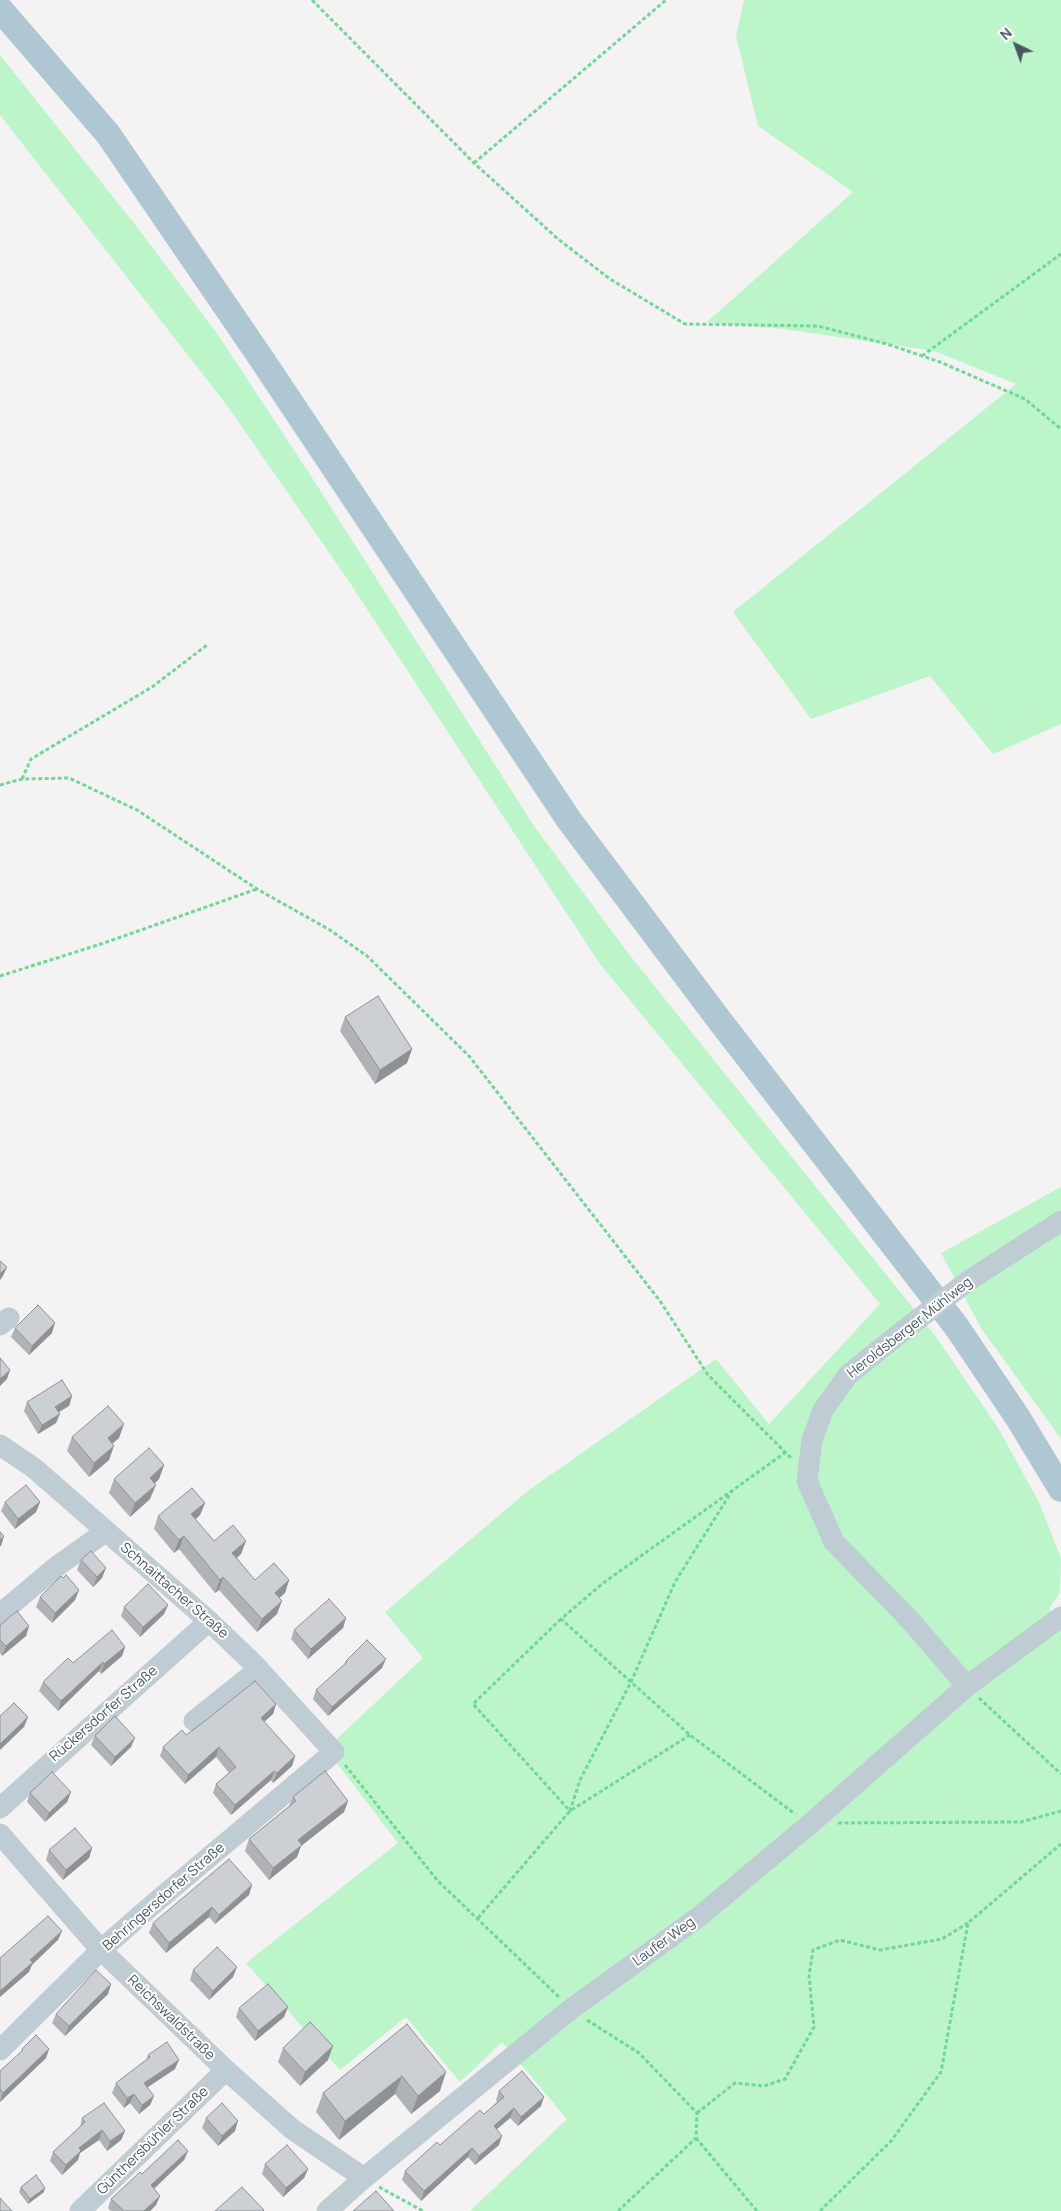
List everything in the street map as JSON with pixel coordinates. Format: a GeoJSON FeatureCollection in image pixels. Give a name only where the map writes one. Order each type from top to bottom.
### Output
{"type":"FeatureCollection","features":[{"type":"Feature","properties":{"kind":"main road"},"geometry":{"type":"LineString","coordinates":[[0,9],[108,134],[284,393],[569,820],[720,1021],[956,1326],[1018,1418],[1060,1489]]}},
{"type":"Feature","properties":{"kind":"street","name":"Heroldsberger Mühlweg"},"geometry":{"type":"LineString","coordinates":[[967,1686],[909,1619],[834,1542],[808,1481],[812,1440],[823,1410],[848,1375],[968,1281],[1061,1221]]}},
{"type":"Feature","properties":{"kind":"street","name":"Schnaittacher Straße"},"geometry":{"type":"LineString","coordinates":[[0,1445],[34,1468],[209,1621],[259,1669],[334,1752]]}},
{"type":"Feature","properties":{"kind":"street"},"geometry":{"type":"LineString","coordinates":[[0,1614],[56,1567],[105,1532]]}},
{"type":"Feature","properties":{"kind":"street","name":"Laufer Weg"},"geometry":{"type":"LineString","coordinates":[[327,2211],[364,2178],[571,2009],[700,1916],[810,1824],[967,1686],[1061,1617]]}},
{"type":"Feature","properties":{"kind":"street","name":"Rückersdorfer Straße"},"geometry":{"type":"LineString","coordinates":[[0,1808],[209,1621]]}},
{"type":"Feature","properties":{"kind":"street","name":"Laufer Weg"},"geometry":{"type":"LineString","coordinates":[[994,1666],[1061,1635]]}},
{"type":"Feature","properties":{"kind":"street"},"geometry":{"type":"LineString","coordinates":[[194,1721],[259,1669]]}},
{"type":"Feature","properties":{"kind":"street","name":"Behringersdorfer Straße"},"geometry":{"type":"LineString","coordinates":[[0,2050],[101,1950],[334,1752]]}},
{"type":"Feature","properties":{"kind":"street","name":"Reichswaldstraße"},"geometry":{"type":"LineString","coordinates":[[0,1834],[101,1950],[226,2070],[292,2129],[364,2178]]}},
{"type":"Feature","properties":{"kind":"street","name":"Günthersbühler Straße"},"geometry":{"type":"LineString","coordinates":[[80,2211],[226,2070]]}},
{"type":"Feature","properties":{"kind":"path"},"geometry":{"type":"LineString","coordinates":[[312,0],[474,163],[558,239],[610,279],[685,324],[818,326],[887,344],[922,356],[1026,399],[1061,429]]}},
{"type":"Feature","properties":{"kind":"path"},"geometry":{"type":"LineString","coordinates":[[474,163],[666,0]]}},
{"type":"Feature","properties":{"kind":"path"},"geometry":{"type":"LineString","coordinates":[[922,356],[1061,254]]}},
{"type":"Feature","properties":{"kind":"path"},"geometry":{"type":"LineString","coordinates":[[22,779],[31,759],[152,688],[207,646]]}},
{"type":"Feature","properties":{"kind":"path"},"geometry":{"type":"LineString","coordinates":[[0,786],[22,779],[69,778],[137,810],[257,889],[330,930],[366,956],[469,1056],[660,1301],[708,1375],[786,1452],[808,1481]]}},
{"type":"Feature","properties":{"kind":"path"},"geometry":{"type":"LineString","coordinates":[[0,976],[104,943],[257,889]]}},
{"type":"Feature","properties":{"kind":"path"},"geometry":{"type":"LineString","coordinates":[[570,1811],[473,1704],[561,1619],[602,1584],[786,1452]]}},
{"type":"Feature","properties":{"kind":"path"},"geometry":{"type":"LineString","coordinates":[[570,1811],[580,1780],[632,1682],[675,1582],[734,1489]]}},
{"type":"Feature","properties":{"kind":"path"},"geometry":{"type":"LineString","coordinates":[[561,1619],[690,1735],[810,1824],[1021,1822],[1061,1811]]}},
{"type":"Feature","properties":{"kind":"path"},"geometry":{"type":"LineString","coordinates":[[967,1686],[1061,1774]]}},
{"type":"Feature","properties":{"kind":"path"},"geometry":{"type":"LineString","coordinates":[[478,1918],[570,1811],[690,1735]]}},
{"type":"Feature","properties":{"kind":"path"},"geometry":{"type":"LineString","coordinates":[[334,1752],[438,1880],[571,2009],[639,2053],[697,2114],[696,2138],[757,2211]]}},
{"type":"Feature","properties":{"kind":"path"},"geometry":{"type":"LineString","coordinates":[[697,2114],[735,2083],[764,2086],[785,2079],[814,2027],[809,1976],[814,1950],[840,1940],[880,1950],[942,1939],[968,1922],[1061,1844]]}},
{"type":"Feature","properties":{"kind":"path"},"geometry":{"type":"LineString","coordinates":[[820,2211],[890,2142],[941,2072],[968,1922]]}},
{"type":"Feature","properties":{"kind":"path"},"geometry":{"type":"LineString","coordinates":[[618,2211],[696,2138]]}},
{"type":"Feature","properties":{"kind":"path"},"geometry":{"type":"LineString","coordinates":[[364,2178],[423,2211]]}},
{"type":"Feature","properties":{"kind":"green space"},"geometry":{"type":"Polygon","coordinates":[[[744,0],[1061,0],[1061,724],[993,754],[930,676],[811,719],[733,612],[1016,384],[934,351],[784,329],[707,322],[853,192],[758,126],[736,36],[744,0]]]}},
{"type":"Feature","properties":{"kind":"green space"},"geometry":{"type":"Polygon","coordinates":[[[0,55],[137,227],[216,332],[311,476],[534,826],[628,953],[934,1334],[997,1426],[1039,1502],[1061,1558],[1060,1592],[1049,1609],[1061,1626],[1061,2211],[470,2211],[567,2119],[502,2042],[460,2082],[406,2017],[340,2070],[246,1963],[398,1843],[326,1749],[423,1658],[385,1612],[529,1490],[716,1359],[769,1424],[880,1304],[600,964],[346,577],[226,404],[0,115],[0,55]]]}},
{"type":"Feature","properties":{"kind":"green space"},"geometry":{"type":"Polygon","coordinates":[[[1061,1187],[1061,1439],[981,1328],[941,1253],[1061,1187]]]}},
{"type":"Feature","properties":{"kind":"building"},"geometry":{"type":"Polygon","coordinates":[[[378,996],[412,1049],[380,1070],[345,1017],[378,996]]]}},
{"type":"Feature","properties":{"kind":"building"},"geometry":{"type":"Polygon","coordinates":[[[0,1261],[7,1267],[0,1274],[0,1261]]]}},
{"type":"Feature","properties":{"kind":"building"},"geometry":{"type":"Polygon","coordinates":[[[38,1305],[55,1323],[32,1346],[15,1328],[38,1305]]]}},
{"type":"Feature","properties":{"kind":"building"},"geometry":{"type":"Polygon","coordinates":[[[0,1358],[10,1370],[0,1379],[0,1358]]]}},
{"type":"Feature","properties":{"kind":"building"},"geometry":{"type":"Polygon","coordinates":[[[62,1380],[72,1396],[55,1407],[60,1414],[42,1425],[27,1402],[62,1380]]]}},
{"type":"Feature","properties":{"kind":"building"},"geometry":{"type":"Polygon","coordinates":[[[108,1406],[124,1424],[108,1438],[114,1446],[94,1463],[72,1437],[108,1406]]]}},
{"type":"Feature","properties":{"kind":"building"},"geometry":{"type":"Polygon","coordinates":[[[149,1448],[164,1465],[150,1478],[156,1485],[135,1503],[114,1479],[149,1448]]]}},
{"type":"Feature","properties":{"kind":"building"},"geometry":{"type":"Polygon","coordinates":[[[26,1485],[40,1502],[18,1519],[5,1502],[26,1485]]]}},
{"type":"Feature","properties":{"kind":"building"},"geometry":{"type":"Polygon","coordinates":[[[192,1488],[205,1503],[191,1514],[214,1541],[233,1525],[246,1541],[232,1553],[255,1580],[274,1563],[289,1580],[275,1593],[282,1601],[262,1619],[223,1577],[220,1580],[184,1536],[179,1540],[158,1516],[192,1488]]]}},
{"type":"Feature","properties":{"kind":"building"},"geometry":{"type":"Polygon","coordinates":[[[0,1532],[4,1536],[0,1540],[0,1532]]]}},
{"type":"Feature","properties":{"kind":"building"},"geometry":{"type":"Polygon","coordinates":[[[91,1551],[106,1568],[97,1577],[81,1560],[91,1551]]]}},
{"type":"Feature","properties":{"kind":"building"},"geometry":{"type":"Polygon","coordinates":[[[66,1575],[79,1590],[55,1613],[40,1597],[61,1576],[63,1578],[66,1575]]]}},
{"type":"Feature","properties":{"kind":"building"},"geometry":{"type":"Polygon","coordinates":[[[148,1584],[168,1605],[143,1627],[124,1607],[148,1584]]]}},
{"type":"Feature","properties":{"kind":"building"},"geometry":{"type":"Polygon","coordinates":[[[329,1599],[346,1618],[311,1649],[294,1630],[329,1599]]]}},
{"type":"Feature","properties":{"kind":"building"},"geometry":{"type":"Polygon","coordinates":[[[17,1611],[29,1626],[6,1646],[0,1640],[0,1625],[17,1611]]]}},
{"type":"Feature","properties":{"kind":"building"},"geometry":{"type":"Polygon","coordinates":[[[112,1630],[125,1647],[104,1664],[103,1662],[61,1701],[43,1682],[68,1658],[73,1663],[112,1630]]]}},
{"type":"Feature","properties":{"kind":"building"},"geometry":{"type":"Polygon","coordinates":[[[367,1640],[386,1659],[332,1707],[316,1690],[347,1662],[367,1640]]]}},
{"type":"Feature","properties":{"kind":"building"},"geometry":{"type":"Polygon","coordinates":[[[255,1681],[276,1704],[261,1718],[295,1756],[277,1773],[274,1771],[235,1805],[216,1784],[236,1767],[219,1747],[188,1775],[163,1747],[182,1730],[186,1735],[255,1681]]]}},
{"type":"Feature","properties":{"kind":"building"},"geometry":{"type":"Polygon","coordinates":[[[14,1703],[28,1717],[0,1744],[0,1716],[14,1703]]]}},
{"type":"Feature","properties":{"kind":"building"},"geometry":{"type":"Polygon","coordinates":[[[115,1716],[135,1738],[115,1757],[95,1736],[115,1716]]]}},
{"type":"Feature","properties":{"kind":"building"},"geometry":{"type":"Polygon","coordinates":[[[325,1771],[348,1801],[298,1840],[302,1845],[273,1868],[249,1839],[296,1801],[293,1797],[325,1771]]]}},
{"type":"Feature","properties":{"kind":"building"},"geometry":{"type":"Polygon","coordinates":[[[52,1772],[71,1792],[49,1813],[30,1793],[52,1772]]]}},
{"type":"Feature","properties":{"kind":"building"},"geometry":{"type":"Polygon","coordinates":[[[75,1828],[92,1848],[66,1870],[49,1850],[75,1828]]]}},
{"type":"Feature","properties":{"kind":"building"},"geometry":{"type":"Polygon","coordinates":[[[229,1859],[252,1885],[219,1915],[212,1907],[169,1943],[153,1923],[229,1859]]]}},
{"type":"Feature","properties":{"kind":"building"},"geometry":{"type":"Polygon","coordinates":[[[48,1916],[62,1931],[30,1960],[33,1962],[0,1991],[0,1958],[48,1916]]]}},
{"type":"Feature","properties":{"kind":"building"},"geometry":{"type":"Polygon","coordinates":[[[217,1947],[237,1967],[213,1991],[193,1970],[217,1947]]]}},
{"type":"Feature","properties":{"kind":"building"},"geometry":{"type":"Polygon","coordinates":[[[96,1970],[111,1984],[69,2026],[56,2014],[96,1970]]]}},
{"type":"Feature","properties":{"kind":"building"},"geometry":{"type":"Polygon","coordinates":[[[268,1984],[288,2007],[258,2031],[239,2008],[268,1984]]]}},
{"type":"Feature","properties":{"kind":"building"},"geometry":{"type":"Polygon","coordinates":[[[310,2022],[333,2046],[305,2072],[283,2048],[310,2022]]]}},
{"type":"Feature","properties":{"kind":"building"},"geometry":{"type":"Polygon","coordinates":[[[407,2024],[446,2072],[418,2096],[402,2076],[345,2121],[323,2093],[407,2024]]]}},
{"type":"Feature","properties":{"kind":"building"},"geometry":{"type":"Polygon","coordinates":[[[36,2035],[49,2049],[3,2093],[0,2089],[0,2071],[36,2035]]]}},
{"type":"Feature","properties":{"kind":"building"},"geometry":{"type":"Polygon","coordinates":[[[167,2042],[179,2060],[144,2083],[154,2096],[142,2105],[134,2094],[127,2098],[116,2083],[150,2057],[148,2055],[167,2042]]]}},
{"type":"Feature","properties":{"kind":"building"},"geometry":{"type":"Polygon","coordinates":[[[522,2071],[544,2097],[521,2117],[514,2108],[494,2126],[502,2136],[479,2156],[472,2148],[424,2191],[405,2171],[437,2142],[440,2145],[480,2110],[484,2114],[504,2097],[499,2091],[522,2071]]]}},
{"type":"Feature","properties":{"kind":"building"},"geometry":{"type":"Polygon","coordinates":[[[104,2103],[125,2131],[110,2141],[102,2130],[79,2148],[81,2151],[66,2165],[53,2152],[85,2122],[82,2118],[104,2103]]]}},
{"type":"Feature","properties":{"kind":"building"},"geometry":{"type":"Polygon","coordinates":[[[222,2103],[238,2121],[222,2136],[206,2118],[222,2103]]]}},
{"type":"Feature","properties":{"kind":"building"},"geometry":{"type":"Polygon","coordinates":[[[178,2140],[188,2151],[151,2185],[160,2196],[144,2211],[124,2211],[111,2199],[140,2172],[142,2174],[178,2140]]]}},
{"type":"Feature","properties":{"kind":"building"},"geometry":{"type":"Polygon","coordinates":[[[287,2145],[308,2169],[286,2188],[265,2164],[287,2145]]]}},
{"type":"Feature","properties":{"kind":"building"},"geometry":{"type":"Polygon","coordinates":[[[36,2175],[45,2188],[30,2199],[21,2187],[36,2175]]]}},
{"type":"Feature","properties":{"kind":"building"},"geometry":{"type":"Polygon","coordinates":[[[242,2187],[263,2211],[215,2211],[242,2187]]]}},
{"type":"Feature","properties":{"kind":"building"},"geometry":{"type":"Polygon","coordinates":[[[376,2191],[394,2211],[353,2211],[376,2191]]]}},
{"type":"Feature","properties":{"kind":"building"},"geometry":{"type":"Polygon","coordinates":[[[0,2198],[12,2211],[0,2211],[0,2198]]]}}]}
